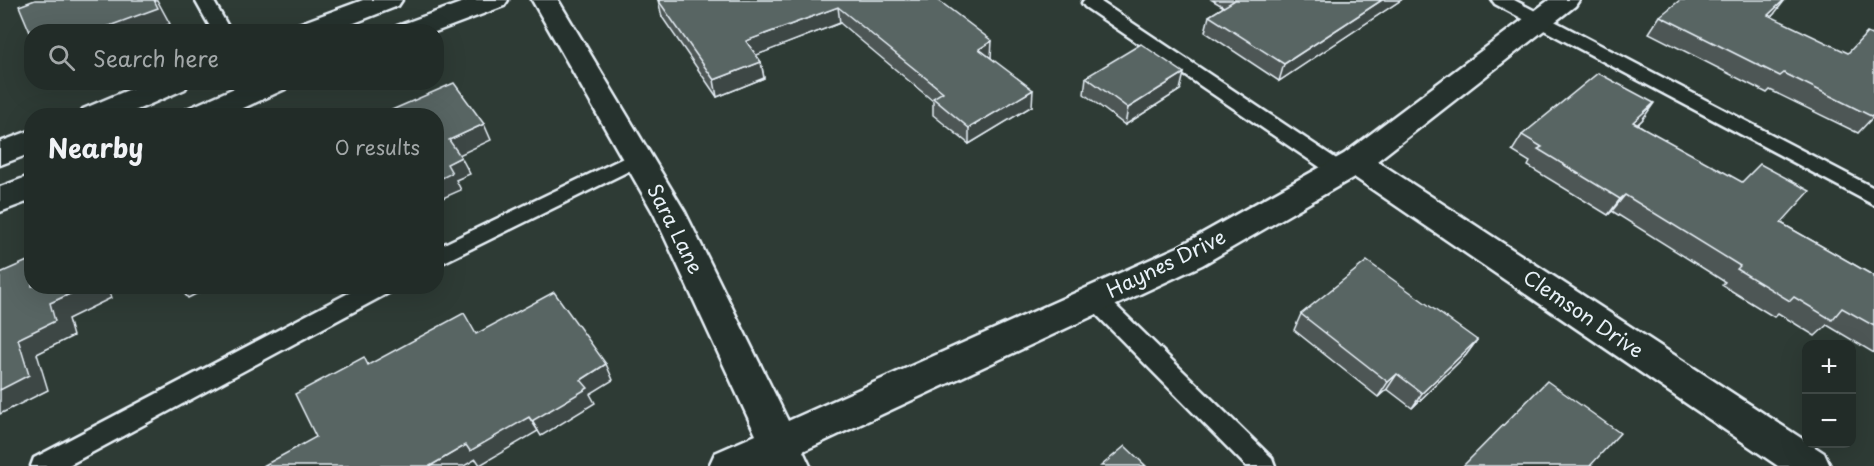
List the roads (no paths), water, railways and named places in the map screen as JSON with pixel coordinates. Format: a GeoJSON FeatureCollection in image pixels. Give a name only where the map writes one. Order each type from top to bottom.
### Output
{"type":"FeatureCollection","features":[{"type":"Feature","properties":{"kind":"street"},"geometry":{"type":"LineString","coordinates":[[324,24],[389,0]]}},
{"type":"Feature","properties":{"kind":"street"},"geometry":{"type":"LineString","coordinates":[[429,24],[495,0]]}},
{"type":"Feature","properties":{"kind":"street","name":"Sara Lane"},"geometry":{"type":"LineString","coordinates":[[545,0],[669,212],[784,454]]}},
{"type":"Feature","properties":{"kind":"street","name":"Haynes Drive"},"geometry":{"type":"LineString","coordinates":[[729,466],[784,454],[1095,299],[1190,256],[1348,167],[1553,10]]}},
{"type":"Feature","properties":{"kind":"street"},"geometry":{"type":"LineString","coordinates":[[113,108],[156,90]]}},
{"type":"Feature","properties":{"kind":"street"},"geometry":{"type":"LineString","coordinates":[[216,108],[257,90]]}},
{"type":"Feature","properties":{"kind":"street"},"geometry":{"type":"LineString","coordinates":[[0,154],[24,144]]}},
{"type":"Feature","properties":{"kind":"street","name":"Clemson Drive"},"geometry":{"type":"LineString","coordinates":[[1348,167],[1810,466]]}},
{"type":"Feature","properties":{"kind":"street"},"geometry":{"type":"LineString","coordinates":[[0,200],[24,190]]}},
{"type":"Feature","properties":{"kind":"lane"},"geometry":{"type":"LineString","coordinates":[[204,0],[218,24]]}},
{"type":"Feature","properties":{"kind":"lane"},"geometry":{"type":"LineString","coordinates":[[1094,0],[1091,3],[1348,167]]}},
{"type":"Feature","properties":{"kind":"lane"},"geometry":{"type":"LineString","coordinates":[[1501,0],[1553,10],[1874,197]]}},
{"type":"Feature","properties":{"kind":"lane"},"geometry":{"type":"LineString","coordinates":[[444,254],[638,158]]}},
{"type":"Feature","properties":{"kind":"lane"},"geometry":{"type":"LineString","coordinates":[[43,466],[367,294]]}},
{"type":"Feature","properties":{"kind":"lane"},"geometry":{"type":"LineString","coordinates":[[1095,299],[1263,466]]}}]}
